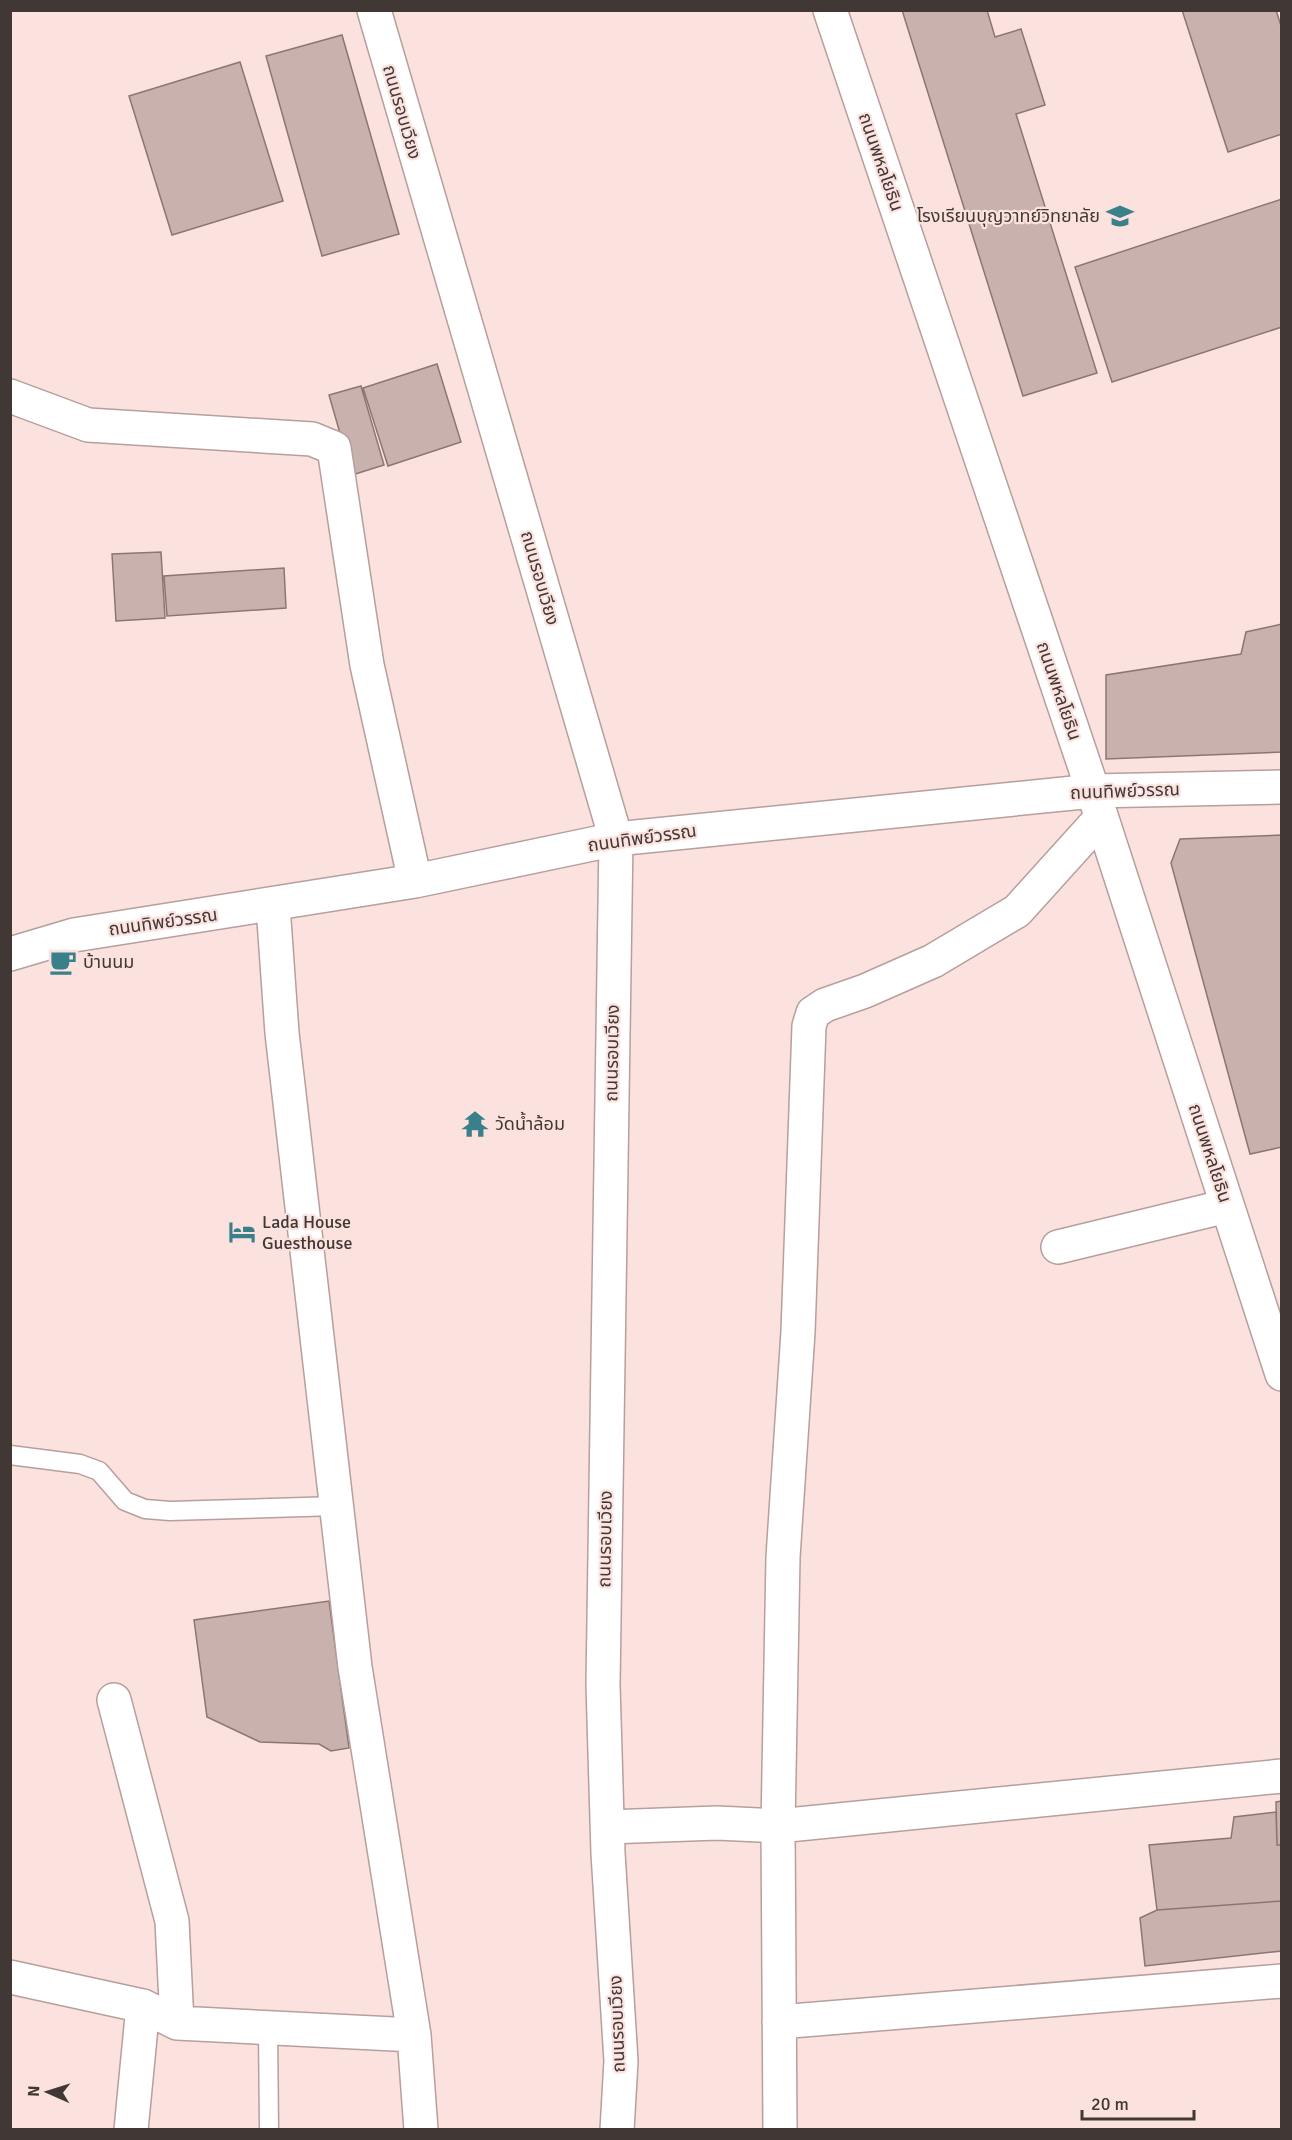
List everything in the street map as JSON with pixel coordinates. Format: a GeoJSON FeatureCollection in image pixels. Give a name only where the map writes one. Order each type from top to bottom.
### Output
{"type":"FeatureCollection","features":[{"type":"Feature","properties":{"kind":"street","name":"ถนนพหลโยธิน"},"geometry":{"type":"LineString","coordinates":[[830,10],[1097,804],[1281,1374]]}},
{"type":"Feature","properties":{"kind":"street","name":"ถนนรอบเวียง"},"geometry":{"type":"LineString","coordinates":[[379,12],[616,839],[603,1685],[608,1853],[621,2061],[617,2130]]}},
{"type":"Feature","properties":{"kind":"street"},"geometry":{"type":"LineString","coordinates":[[10,396],[88,425],[312,439],[334,448],[367,664],[415,881]]}},
{"type":"Feature","properties":{"kind":"street","name":"ถนนทิพย์วรรณ"},"geometry":{"type":"LineString","coordinates":[[10,954],[74,935],[273,906],[415,881],[616,839],[1097,804],[1281,788]]}},
{"type":"Feature","properties":{"kind":"street"},"geometry":{"type":"LineString","coordinates":[[780,2130],[778,1826],[783,1557],[798,1332],[809,1026],[813,1013],[825,1005],[865,991],[933,961],[1017,911],[1097,804]]}},
{"type":"Feature","properties":{"kind":"street"},"geometry":{"type":"LineString","coordinates":[[273,906],[282,1033],[355,1667],[414,2035],[420,2130]]}},
{"type":"Feature","properties":{"kind":"street"},"geometry":{"type":"LineString","coordinates":[[1058,1247],[1227,1206]]}},
{"type":"Feature","properties":{"kind":"street"},"geometry":{"type":"LineString","coordinates":[[114,1700],[172,1921],[177,2023]]}},
{"type":"Feature","properties":{"kind":"street"},"geometry":{"type":"LineString","coordinates":[[608,1827],[717,1823],[778,1826],[1281,1776]]}},
{"type":"Feature","properties":{"kind":"street"},"geometry":{"type":"LineString","coordinates":[[10,1977],[143,2006],[177,2023],[414,2035]]}},
{"type":"Feature","properties":{"kind":"street"},"geometry":{"type":"LineString","coordinates":[[779,2022],[1281,1981]]}},
{"type":"Feature","properties":{"kind":"street"},"geometry":{"type":"LineString","coordinates":[[131,2130],[143,2006]]}},
{"type":"Feature","properties":{"kind":"lane"},"geometry":{"type":"LineString","coordinates":[[10,1455],[80,1464],[99,1471],[124,1501],[145,1509],[170,1511],[337,1506]]}},
{"type":"Feature","properties":{"kind":"lane"},"geometry":{"type":"LineString","coordinates":[[268,2027],[269,2130]]}},
{"type":"Feature","properties":{"kind":"building"},"geometry":{"type":"Polygon","coordinates":[[[902,10],[987,10],[995,37],[1021,29],[1045,105],[1016,114],[1097,373],[1023,396],[902,10]]]}},
{"type":"Feature","properties":{"kind":"building"},"geometry":{"type":"Polygon","coordinates":[[[1182,10],[1276,10],[1282,29],[1282,134],[1228,152],[1182,10]]]}},
{"type":"Feature","properties":{"kind":"building"},"geometry":{"type":"Polygon","coordinates":[[[342,35],[399,234],[322,256],[266,56],[342,35]]]}},
{"type":"Feature","properties":{"kind":"building"},"geometry":{"type":"Polygon","coordinates":[[[240,62],[283,201],[172,235],[129,96],[240,62]]]}},
{"type":"Feature","properties":{"kind":"building"},"geometry":{"type":"Polygon","coordinates":[[[1282,199],[1282,327],[1112,382],[1075,267],[1282,199]]]}},
{"type":"Feature","properties":{"kind":"building"},"geometry":{"type":"Polygon","coordinates":[[[437,364],[461,442],[388,466],[363,388],[437,364]]]}},
{"type":"Feature","properties":{"kind":"building"},"geometry":{"type":"Polygon","coordinates":[[[361,386],[384,465],[352,475],[329,395],[361,386]]]}},
{"type":"Feature","properties":{"kind":"building"},"geometry":{"type":"Polygon","coordinates":[[[161,552],[165,618],[116,621],[112,554],[161,552]]]}},
{"type":"Feature","properties":{"kind":"building"},"geometry":{"type":"Polygon","coordinates":[[[284,568],[286,608],[167,616],[164,576],[284,568]]]}},
{"type":"Feature","properties":{"kind":"building"},"geometry":{"type":"Polygon","coordinates":[[[1282,624],[1282,752],[1106,759],[1106,675],[1241,654],[1246,632],[1282,624]]]}},
{"type":"Feature","properties":{"kind":"building"},"geometry":{"type":"Polygon","coordinates":[[[1282,835],[1282,1147],[1250,1154],[1171,863],[1180,839],[1282,835]]]}},
{"type":"Feature","properties":{"kind":"building"},"geometry":{"type":"Polygon","coordinates":[[[329,1601],[349,1748],[331,1751],[319,1744],[260,1742],[207,1717],[194,1620],[329,1601]]]}},
{"type":"Feature","properties":{"kind":"building"},"geometry":{"type":"Polygon","coordinates":[[[1282,1801],[1282,1845],[1277,1845],[1276,1802],[1282,1801]]]}},
{"type":"Feature","properties":{"kind":"building"},"geometry":{"type":"Polygon","coordinates":[[[1276,1812],[1277,1845],[1282,1845],[1282,1901],[1157,1910],[1149,1845],[1231,1838],[1234,1817],[1276,1812]]]}},
{"type":"Feature","properties":{"kind":"building"},"geometry":{"type":"Polygon","coordinates":[[[1282,1901],[1282,1951],[1145,1966],[1140,1918],[1157,1910],[1282,1901]]]}},
{"type":"Feature","properties":{"kind":"place","name":"โรงเรียนบุญวาทย์วิทยาลัย"},"geometry":{"type":"Point","coordinates":[1120,216]}},
{"type":"Feature","properties":{"kind":"place","name":"บ้านนม"},"geometry":{"type":"Point","coordinates":[63,962]}},
{"type":"Feature","properties":{"kind":"place","name":"วัดน้ำล้อม"},"geometry":{"type":"Point","coordinates":[475,1124]}},
{"type":"Feature","properties":{"kind":"place","name":"Lada House Guesthouse"},"geometry":{"type":"Point","coordinates":[242,1232]}}]}
